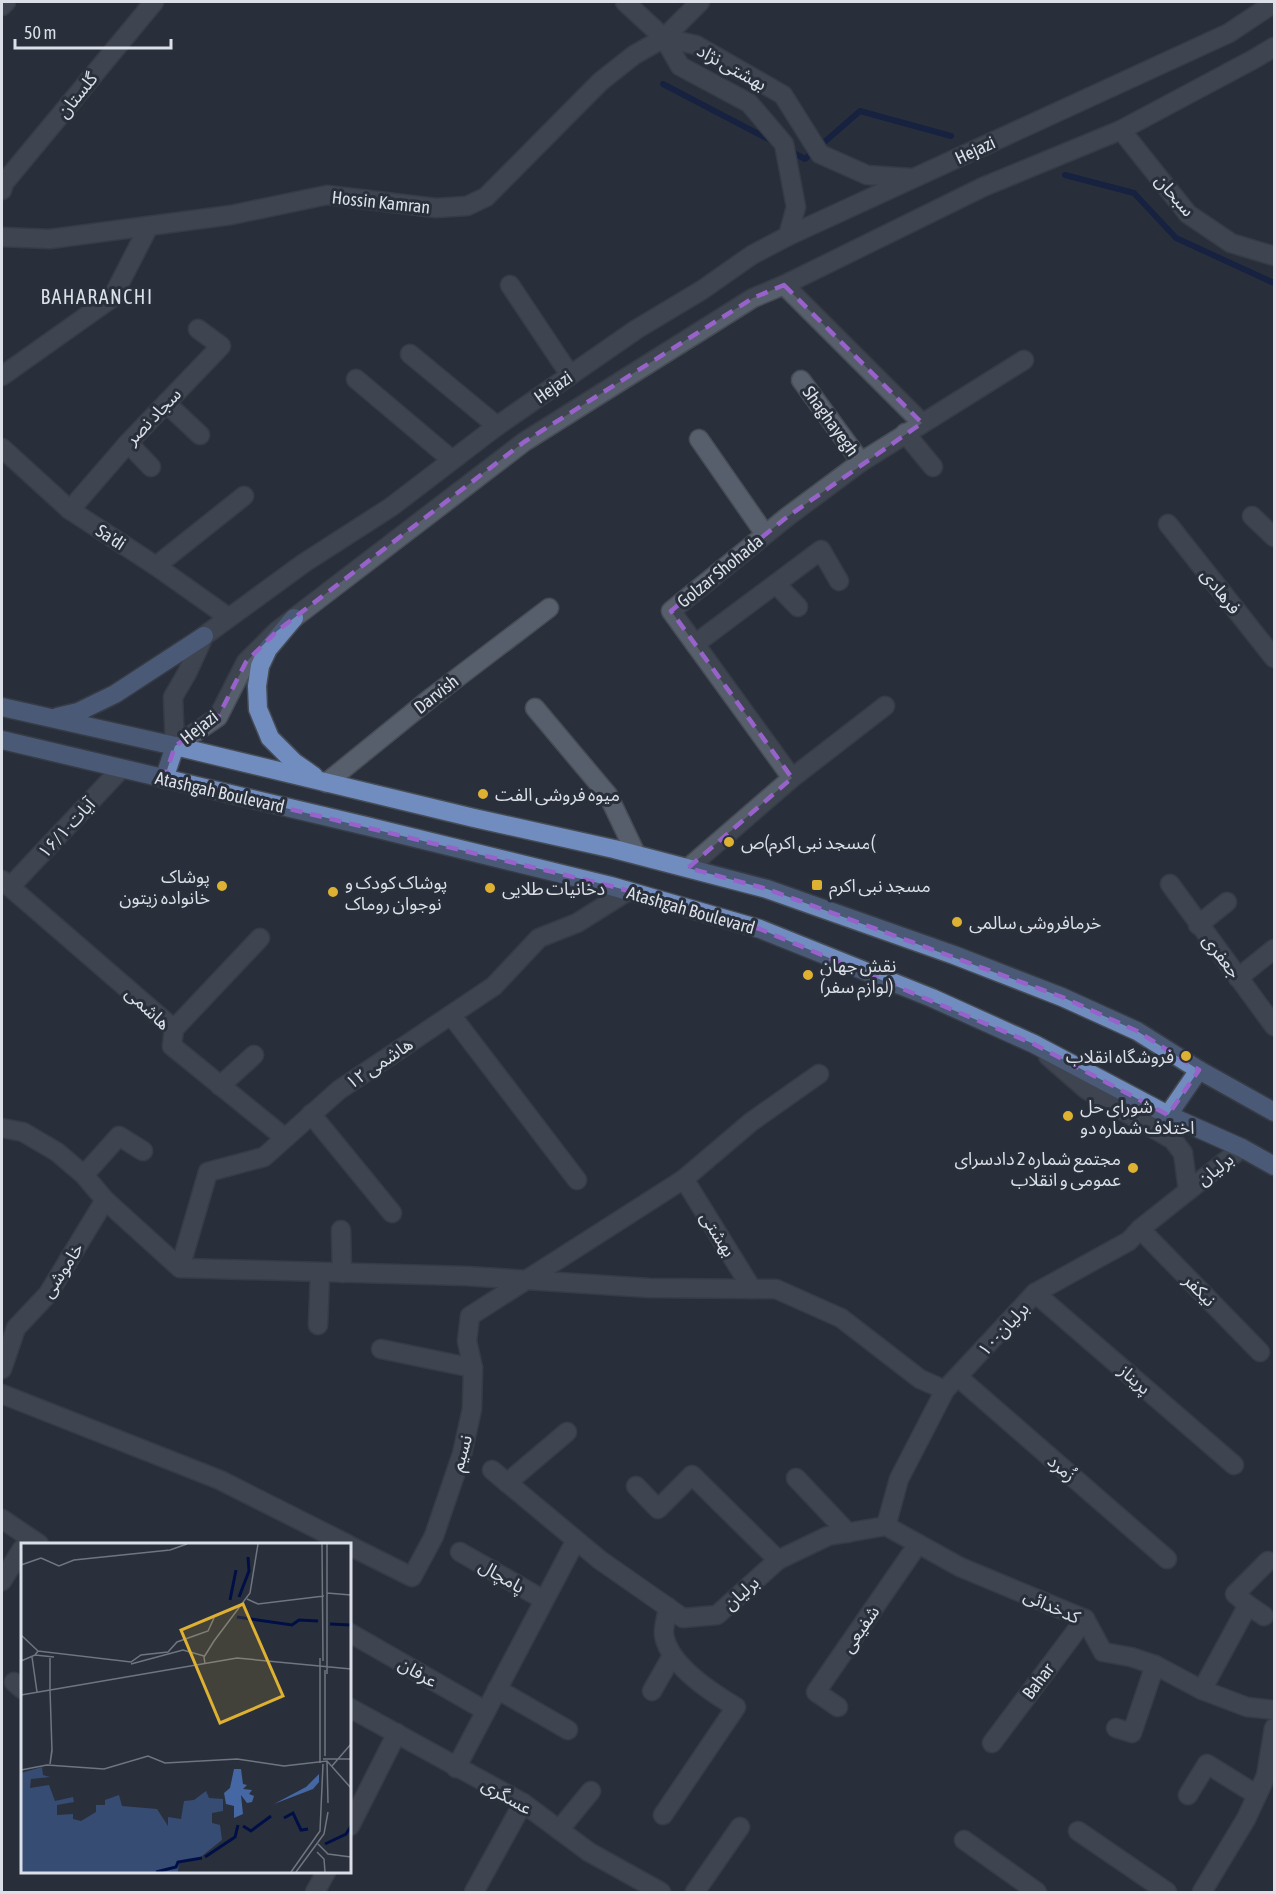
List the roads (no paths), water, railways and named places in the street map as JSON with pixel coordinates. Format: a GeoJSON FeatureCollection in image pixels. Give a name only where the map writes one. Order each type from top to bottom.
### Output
{"type":"FeatureCollection","features":[{"type":"Feature","properties":{"kind":"main road"},"geometry":{"type":"LineString","coordinates":[[294,618],[268,649],[260,666],[256,686],[258,709],[270,738],[294,762],[326,783]]}},
{"type":"Feature","properties":{"kind":"main road"},"geometry":{"type":"LineString","coordinates":[[50,718],[78,712],[115,694],[204,636]]}},
{"type":"Feature","properties":{"kind":"main road","name":"Atashgah Boulevard"},"geometry":{"type":"LineString","coordinates":[[2,707],[636,854],[767,889],[954,955],[1062,998],[1137,1031],[1199,1070],[1275,1112]]}},
{"type":"Feature","properties":{"kind":"main road","name":"Atashgah Boulevard"},"geometry":{"type":"LineString","coordinates":[[2,740],[628,891],[760,929],[932,998],[1034,1044],[1168,1114],[1275,1166]]}},
{"type":"Feature","properties":{"kind":"main road"},"geometry":{"type":"LineString","coordinates":[[164,779],[175,746]]}},
{"type":"Feature","properties":{"kind":"main road"},"geometry":{"type":"LineString","coordinates":[[1168,1114],[1199,1070]]}},
{"type":"Feature","properties":{"kind":"street"},"geometry":{"type":"LineString","coordinates":[[2,6],[6,2]]}},
{"type":"Feature","properties":{"kind":"street","name":"گلستان"},"geometry":{"type":"LineString","coordinates":[[2,190],[4,183],[154,2]]}},
{"type":"Feature","properties":{"kind":"street"},"geometry":{"type":"LineString","coordinates":[[625,2],[664,38]]}},
{"type":"Feature","properties":{"kind":"street","name":"Hossin Kamran"},"geometry":{"type":"LineString","coordinates":[[2,237],[50,239],[231,215],[327,195],[436,208],[467,206],[486,196],[600,82],[634,55],[664,38],[700,2]]}},
{"type":"Feature","properties":{"kind":"street","name":"Hejazi"},"geometry":{"type":"LineString","coordinates":[[175,746],[173,697],[204,636],[304,563],[391,507],[497,426],[637,329],[702,290],[752,255],[788,236],[1229,33],[1275,3]]}},
{"type":"Feature","properties":{"kind":"street","name":"بهشتی نژاد"},"geometry":{"type":"LineString","coordinates":[[664,38],[696,45],[783,95],[820,154],[867,175],[914,178]]}},
{"type":"Feature","properties":{"kind":"street","name":"بهشتی نژاد"},"geometry":{"type":"LineString","coordinates":[[664,38],[680,66],[749,103],[784,144],[796,207],[788,236]]}},
{"type":"Feature","properties":{"kind":"street","name":"Hejazi"},"geometry":{"type":"LineString","coordinates":[[175,746],[218,717],[246,662],[277,631],[524,442],[753,298],[983,187],[1121,130],[1244,65],[1275,46]]}},
{"type":"Feature","properties":{"kind":"street","name":"سبحان"},"geometry":{"type":"LineString","coordinates":[[1121,130],[1188,214],[1231,243],[1275,256]]}},
{"type":"Feature","properties":{"kind":"street"},"geometry":{"type":"LineString","coordinates":[[2,376],[112,298],[149,226]]}},
{"type":"Feature","properties":{"kind":"street"},"geometry":{"type":"LineString","coordinates":[[510,285],[570,375]]}},
{"type":"Feature","properties":{"kind":"street"},"geometry":{"type":"LineString","coordinates":[[784,285],[922,423]]}},
{"type":"Feature","properties":{"kind":"street","name":"سجاد نصر"},"geometry":{"type":"LineString","coordinates":[[70,510],[128,442],[221,346],[198,329]]}},
{"type":"Feature","properties":{"kind":"street"},"geometry":{"type":"LineString","coordinates":[[410,354],[497,426]]}},
{"type":"Feature","properties":{"kind":"street","name":"Golzar Shohada"},"geometry":{"type":"LineString","coordinates":[[792,778],[671,610],[765,534],[861,462],[1024,360]]}},
{"type":"Feature","properties":{"kind":"street"},"geometry":{"type":"LineString","coordinates":[[356,379],[453,460]]}},
{"type":"Feature","properties":{"kind":"street","name":"Shaghayegh"},"geometry":{"type":"LineString","coordinates":[[801,380],[861,462]]}},
{"type":"Feature","properties":{"kind":"street"},"geometry":{"type":"LineString","coordinates":[[166,403],[200,435]]}},
{"type":"Feature","properties":{"kind":"street"},"geometry":{"type":"LineString","coordinates":[[905,433],[933,467]]}},
{"type":"Feature","properties":{"kind":"street"},"geometry":{"type":"LineString","coordinates":[[699,439],[765,534]]}},
{"type":"Feature","properties":{"kind":"street"},"geometry":{"type":"LineString","coordinates":[[128,442],[151,467]]}},
{"type":"Feature","properties":{"kind":"street","name":"Sa'di"},"geometry":{"type":"LineString","coordinates":[[2,448],[70,510],[156,566],[228,617]]}},
{"type":"Feature","properties":{"kind":"street"},"geometry":{"type":"LineString","coordinates":[[156,566],[244,496]]}},
{"type":"Feature","properties":{"kind":"street"},"geometry":{"type":"LineString","coordinates":[[1252,516],[1275,537]]}},
{"type":"Feature","properties":{"kind":"street","name":"فرهادی"},"geometry":{"type":"LineString","coordinates":[[1168,524],[1275,658]]}},
{"type":"Feature","properties":{"kind":"street"},"geometry":{"type":"LineString","coordinates":[[357,529],[378,553]]}},
{"type":"Feature","properties":{"kind":"street"},"geometry":{"type":"LineString","coordinates":[[695,644],[821,550],[839,581]]}},
{"type":"Feature","properties":{"kind":"street"},"geometry":{"type":"LineString","coordinates":[[776,584],[798,607]]}},
{"type":"Feature","properties":{"kind":"street","name":"Darvish"},"geometry":{"type":"LineString","coordinates":[[326,783],[432,697],[549,608]]}},
{"type":"Feature","properties":{"kind":"street"},"geometry":{"type":"LineString","coordinates":[[688,868],[792,778],[885,706]]}},
{"type":"Feature","properties":{"kind":"street"},"geometry":{"type":"LineString","coordinates":[[534,708],[608,795],[636,854]]}},
{"type":"Feature","properties":{"kind":"street","name":"۱۶/۱-آیات"},"geometry":{"type":"LineString","coordinates":[[6,884],[121,769]]}},
{"type":"Feature","properties":{"kind":"street","name":"هاشمی"},"geometry":{"type":"LineString","coordinates":[[6,884],[174,1029],[172,1046],[285,1138]]}},
{"type":"Feature","properties":{"kind":"street","name":"جعفری"},"geometry":{"type":"LineString","coordinates":[[1170,884],[1198,925],[1275,1026]]}},
{"type":"Feature","properties":{"kind":"street","name":"۱۲ هاشمی"},"geometry":{"type":"LineString","coordinates":[[180,1268],[208,1172],[264,1157],[339,1090],[494,986],[539,938],[577,923],[628,891]]}},
{"type":"Feature","properties":{"kind":"street"},"geometry":{"type":"LineString","coordinates":[[1198,925],[1227,902]]}},
{"type":"Feature","properties":{"kind":"street"},"geometry":{"type":"LineString","coordinates":[[174,1029],[260,938]]}},
{"type":"Feature","properties":{"kind":"street"},"geometry":{"type":"LineString","coordinates":[[1238,978],[1275,949]]}},
{"type":"Feature","properties":{"kind":"street"},"geometry":{"type":"LineString","coordinates":[[451,1015],[577,1180]]}},
{"type":"Feature","properties":{"kind":"street"},"geometry":{"type":"LineString","coordinates":[[1034,1044],[1088,1090],[1173,1140],[1183,1153],[1188,1190]]}},
{"type":"Feature","properties":{"kind":"street"},"geometry":{"type":"LineString","coordinates":[[220,1086],[254,1055]]}},
{"type":"Feature","properties":{"kind":"street"},"geometry":{"type":"LineString","coordinates":[[525,1281],[684,1179],[751,1122],[819,1074]]}},
{"type":"Feature","properties":{"kind":"street"},"geometry":{"type":"LineString","coordinates":[[311,1114],[392,1213]]}},
{"type":"Feature","properties":{"kind":"street"},"geometry":{"type":"LineString","coordinates":[[2,1128],[23,1132],[57,1152],[84,1175],[105,1200],[180,1268]]}},
{"type":"Feature","properties":{"kind":"street"},"geometry":{"type":"LineString","coordinates":[[84,1175],[119,1136],[143,1151]]}},
{"type":"Feature","properties":{"kind":"street","name":"برلیان"},"geometry":{"type":"LineString","coordinates":[[1188,1190],[1242,1148]]}},
{"type":"Feature","properties":{"kind":"street","name":"بهشتی"},"geometry":{"type":"LineString","coordinates":[[684,1179],[752,1289]]}},
{"type":"Feature","properties":{"kind":"street","name":"۱۰-برلیان"},"geometry":{"type":"LineString","coordinates":[[886,1526],[899,1479],[952,1384],[1035,1293],[1129,1240],[1140,1228],[1188,1190]]}},
{"type":"Feature","properties":{"kind":"street","name":"خاموشی"},"geometry":{"type":"LineString","coordinates":[[2,1369],[9,1329],[48,1294],[105,1200]]}},
{"type":"Feature","properties":{"kind":"street","name":"نیکفر"},"geometry":{"type":"LineString","coordinates":[[1140,1228],[1260,1352]]}},
{"type":"Feature","properties":{"kind":"street"},"geometry":{"type":"LineString","coordinates":[[341,1230],[342,1273]]}},
{"type":"Feature","properties":{"kind":"street","name":"زُمرد"},"geometry":{"type":"LineString","coordinates":[[180,1268],[466,1276],[649,1288],[776,1289],[841,1318],[920,1379],[952,1384],[1167,1559]]}},
{"type":"Feature","properties":{"kind":"street"},"geometry":{"type":"LineString","coordinates":[[318,1325],[320,1273]]}},
{"type":"Feature","properties":{"kind":"street","name":"نسیم"},"geometry":{"type":"LineString","coordinates":[[351,1546],[412,1577],[434,1536],[462,1455],[472,1408],[473,1368],[467,1341],[470,1316],[525,1281]]}},
{"type":"Feature","properties":{"kind":"street","name":"پریناز"},"geometry":{"type":"LineString","coordinates":[[1035,1293],[1234,1465]]}},
{"type":"Feature","properties":{"kind":"street"},"geometry":{"type":"LineString","coordinates":[[381,1349],[473,1368]]}},
{"type":"Feature","properties":{"kind":"street","name":"نسیم"},"geometry":{"type":"LineString","coordinates":[[2,1394],[220,1480],[344,1543]]}},
{"type":"Feature","properties":{"kind":"street"},"geometry":{"type":"LineString","coordinates":[[507,1483],[567,1432]]}},
{"type":"Feature","properties":{"kind":"street","name":"برلیان"},"geometry":{"type":"LineString","coordinates":[[492,1470],[600,1560],[683,1618],[717,1615],[778,1560],[828,1536],[886,1526]]}},
{"type":"Feature","properties":{"kind":"street"},"geometry":{"type":"LineString","coordinates":[[636,1486],[658,1509],[692,1475],[778,1560]]}},
{"type":"Feature","properties":{"kind":"street"},"geometry":{"type":"LineString","coordinates":[[796,1478],[848,1533]]}},
{"type":"Feature","properties":{"kind":"street"},"geometry":{"type":"LineString","coordinates":[[2,1519],[28,1543]]}},
{"type":"Feature","properties":{"kind":"street","name":"کدخدائی"},"geometry":{"type":"LineString","coordinates":[[886,1526],[960,1567],[1085,1619],[1103,1652],[1131,1656],[1155,1665],[1202,1690],[1247,1707],[1275,1710]]}},
{"type":"Feature","properties":{"kind":"street"},"geometry":{"type":"LineString","coordinates":[[456,1768],[576,1540]]}},
{"type":"Feature","properties":{"kind":"street","name":"شفیعی"},"geometry":{"type":"LineString","coordinates":[[838,1707],[816,1692],[918,1544]]}},
{"type":"Feature","properties":{"kind":"street","name":"پامچال"},"geometry":{"type":"LineString","coordinates":[[460,1552],[544,1600]]}},
{"type":"Feature","properties":{"kind":"street"},"geometry":{"type":"LineString","coordinates":[[2,1581],[21,1555]]}},
{"type":"Feature","properties":{"kind":"street"},"geometry":{"type":"LineString","coordinates":[[1264,1616],[1235,1594],[1268,1561]]}},
{"type":"Feature","properties":{"kind":"street"},"geometry":{"type":"LineString","coordinates":[[1202,1690],[1248,1605]]}},
{"type":"Feature","properties":{"kind":"street"},"geometry":{"type":"LineString","coordinates":[[663,1815],[736,1707],[712,1693],[672,1656],[664,1635],[668,1607]]}},
{"type":"Feature","properties":{"kind":"street","name":"Bahar"},"geometry":{"type":"LineString","coordinates":[[992,1743],[1085,1619]]}},
{"type":"Feature","properties":{"kind":"street","name":"عرفان"},"geometry":{"type":"LineString","coordinates":[[351,1634],[486,1711]]}},
{"type":"Feature","properties":{"kind":"street"},"geometry":{"type":"LineString","coordinates":[[652,1691],[672,1656]]}},
{"type":"Feature","properties":{"kind":"street"},"geometry":{"type":"LineString","coordinates":[[1116,1728],[1132,1733],[1155,1665]]}},
{"type":"Feature","properties":{"kind":"street"},"geometry":{"type":"LineString","coordinates":[[497,1689],[568,1730]]}},
{"type":"Feature","properties":{"kind":"street","name":"عسگری"},"geometry":{"type":"LineString","coordinates":[[351,1709],[523,1803],[589,1852],[661,1893]]}},
{"type":"Feature","properties":{"kind":"street"},"geometry":{"type":"LineString","coordinates":[[1202,1893],[1246,1820],[1266,1776],[1275,1728]]}},
{"type":"Feature","properties":{"kind":"street"},"geometry":{"type":"LineString","coordinates":[[351,1824],[397,1733]]}},
{"type":"Feature","properties":{"kind":"street"},"geometry":{"type":"LineString","coordinates":[[1188,1795],[1207,1764],[1257,1795]]}},
{"type":"Feature","properties":{"kind":"street"},"geometry":{"type":"LineString","coordinates":[[559,1830],[591,1791]]}},
{"type":"Feature","properties":{"kind":"street"},"geometry":{"type":"LineString","coordinates":[[474,1893],[523,1803]]}},
{"type":"Feature","properties":{"kind":"street"},"geometry":{"type":"LineString","coordinates":[[695,1893],[740,1827]]}},
{"type":"Feature","properties":{"kind":"street"},"geometry":{"type":"LineString","coordinates":[[1078,1831],[1167,1893]]}},
{"type":"Feature","properties":{"kind":"street"},"geometry":{"type":"LineString","coordinates":[[964,1840],[1037,1893]]}},
{"type":"Feature","properties":{"kind":"street"},"geometry":{"type":"LineString","coordinates":[[315,1893],[325,1873]]}},
{"type":"Feature","properties":{"kind":"waterway"},"geometry":{"type":"LineString","coordinates":[[663,84],[774,142]]}},
{"type":"Feature","properties":{"kind":"waterway"},"geometry":{"type":"LineString","coordinates":[[788,150],[805,159],[860,111],[951,136]]}},
{"type":"Feature","properties":{"kind":"waterway"},"geometry":{"type":"LineString","coordinates":[[1065,175],[1134,193],[1176,238],[1274,283]]}},
{"type":"Feature","properties":{"kind":"place","name":"میوه فروشی الفت"},"geometry":{"type":"Point","coordinates":[483,794]}},
{"type":"Feature","properties":{"kind":"place","name":"مسجد نبی اکرم)ص("},"geometry":{"type":"Point","coordinates":[729,842]}},
{"type":"Feature","properties":{"kind":"place","name":"مسجد نبی اکرم"},"geometry":{"type":"Point","coordinates":[817,885]}},
{"type":"Feature","properties":{"kind":"place","name":"پوشاک خانواده زیتون"},"geometry":{"type":"Point","coordinates":[222,886]}},
{"type":"Feature","properties":{"kind":"place","name":"دخانیات طلایی"},"geometry":{"type":"Point","coordinates":[490,888]}},
{"type":"Feature","properties":{"kind":"place","name":"پوشاک کودک و نوجوان روماک"},"geometry":{"type":"Point","coordinates":[333,892]}},
{"type":"Feature","properties":{"kind":"place","name":"خرمافروشی سالمی"},"geometry":{"type":"Point","coordinates":[957,922]}},
{"type":"Feature","properties":{"kind":"place","name":"نقش جهان (لوازم سفر)"},"geometry":{"type":"Point","coordinates":[808,975]}},
{"type":"Feature","properties":{"kind":"place","name":"فروشگاه انقلاب"},"geometry":{"type":"Point","coordinates":[1186,1056]}},
{"type":"Feature","properties":{"kind":"place","name":"شورای حل اختلاف شماره دو"},"geometry":{"type":"Point","coordinates":[1068,1116]}},
{"type":"Feature","properties":{"kind":"place","name":"مجتمع شماره 2 دادسرای عمومی و انقلاب"},"geometry":{"type":"Point","coordinates":[1133,1168]}},
{"type":"Feature","properties":{"kind":"district","name":"BAHARANCHI"},"geometry":{"type":"Point","coordinates":[97,296]}}]}
